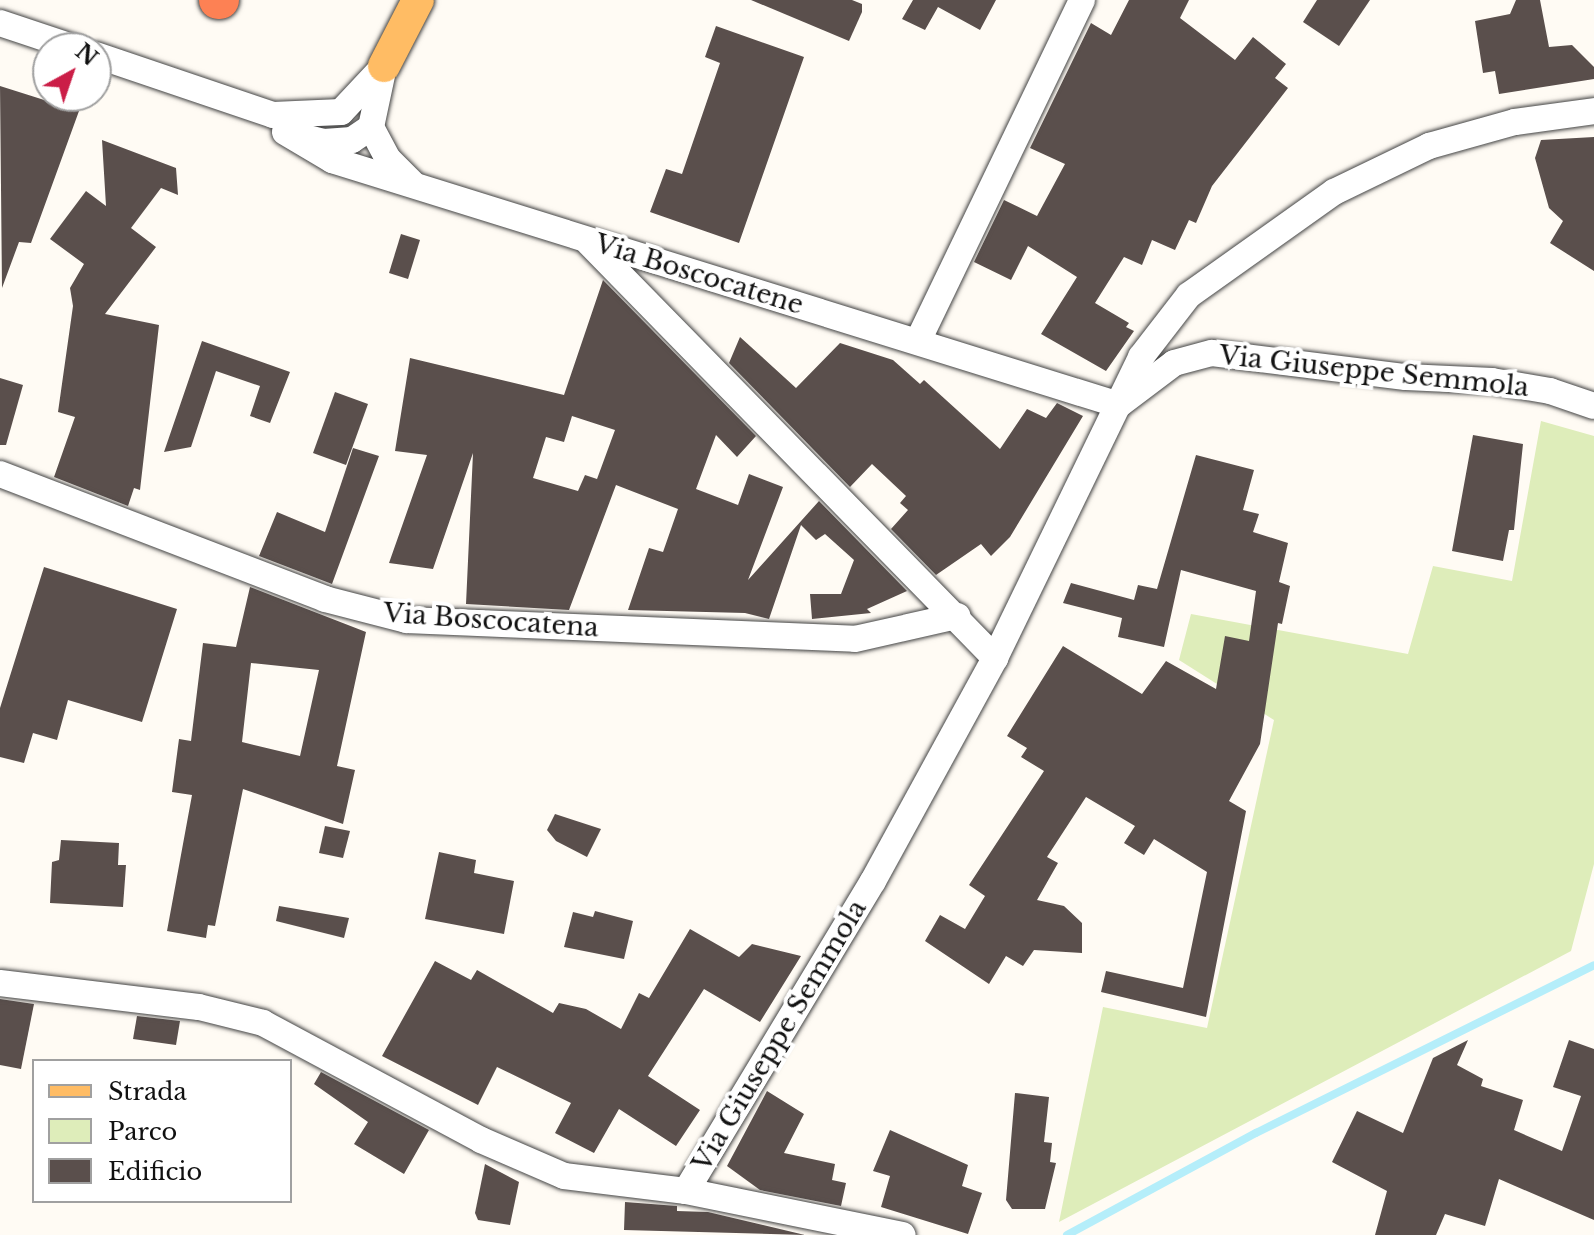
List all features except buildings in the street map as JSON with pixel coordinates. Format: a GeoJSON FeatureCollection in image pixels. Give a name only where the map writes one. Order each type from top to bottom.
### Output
{"type":"FeatureCollection","features":[{"type":"Feature","properties":{"kind":"main road"},"geometry":{"type":"LineString","coordinates":[[384,66],[418,0]]}},
{"type":"Feature","properties":{"kind":"street"},"geometry":{"type":"LineString","coordinates":[[918,341],[1082,0]]}},
{"type":"Feature","properties":{"kind":"street"},"geometry":{"type":"LineString","coordinates":[[0,23],[32,34]]}},
{"type":"Feature","properties":{"kind":"street"},"geometry":{"type":"LineString","coordinates":[[0,36],[32,47]]}},
{"type":"Feature","properties":{"kind":"street","name":"Via Boscocatene"},"geometry":{"type":"LineString","coordinates":[[112,61],[279,124],[328,151],[415,185],[587,242],[1119,405]]}},
{"type":"Feature","properties":{"kind":"street"},"geometry":{"type":"LineString","coordinates":[[279,124],[341,112],[384,66]]}},
{"type":"Feature","properties":{"kind":"street"},"geometry":{"type":"LineString","coordinates":[[384,66],[371,127],[388,159],[415,185]]}},
{"type":"Feature","properties":{"kind":"street","name":"Via Boscocatene"},"geometry":{"type":"LineString","coordinates":[[112,73],[279,124]]}},
{"type":"Feature","properties":{"kind":"street","name":"Via Giuseppe Semmola"},"geometry":{"type":"LineString","coordinates":[[0,983],[199,1007],[263,1023],[481,1140],[564,1176],[686,1191],[873,881],[995,658],[1141,357],[1189,295],[1334,192],[1429,146],[1515,122],[1594,111]]}},
{"type":"Feature","properties":{"kind":"street"},"geometry":{"type":"LineString","coordinates":[[328,151],[371,127]]}},
{"type":"Feature","properties":{"kind":"street"},"geometry":{"type":"LineString","coordinates":[[587,242],[801,465],[957,616],[995,658]]}},
{"type":"Feature","properties":{"kind":"street","name":"Via Giuseppe Semmola"},"geometry":{"type":"LineString","coordinates":[[1119,405],[1174,363],[1212,353],[1391,376],[1492,381],[1550,391],[1594,406]]}},
{"type":"Feature","properties":{"kind":"street","name":"Via Boscocatena"},"geometry":{"type":"LineString","coordinates":[[0,474],[325,599],[406,620],[855,639],[957,616]]}},
{"type":"Feature","properties":{"kind":"street"},"geometry":{"type":"LineString","coordinates":[[686,1191],[903,1235]]}},
{"type":"Feature","properties":{"kind":"green space"},"geometry":{"type":"Polygon","coordinates":[[[1541,421],[1594,436],[1594,864],[1571,951],[1059,1222],[1103,1007],[1207,1028],[1274,720],[1179,660],[1191,614],[1408,654],[1433,566],[1512,581],[1541,421]]]}},
{"type":"Feature","properties":{"kind":"waterway"},"geometry":{"type":"LineString","coordinates":[[1067,1235],[1256,1133],[1594,965]]}}]}
